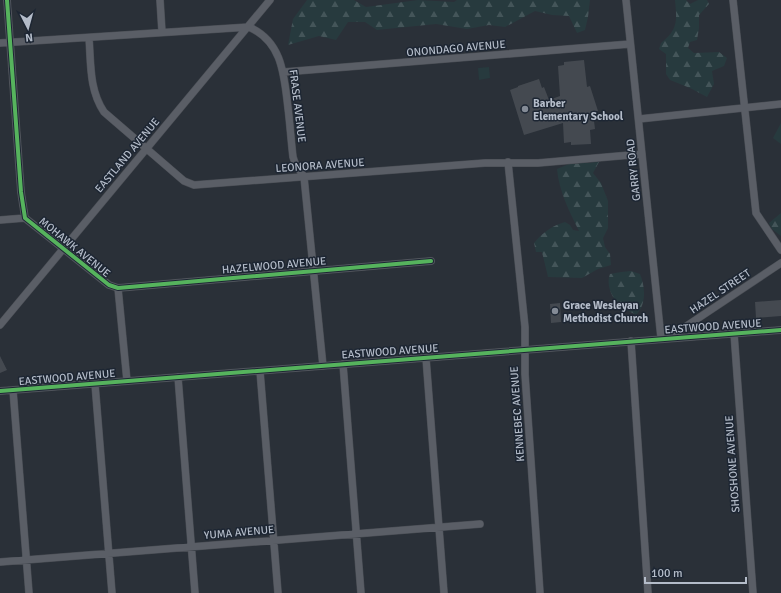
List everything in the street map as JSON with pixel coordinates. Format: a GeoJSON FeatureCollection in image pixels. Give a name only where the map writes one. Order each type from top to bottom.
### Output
{"type":"FeatureCollection","features":[{"type":"Feature","properties":{"kind":"street","name":"MOHAWK AVENUE"},"geometry":{"type":"LineString","coordinates":[[6,0],[24,218],[108,285],[118,288],[127,381]]}},
{"type":"Feature","properties":{"kind":"street"},"geometry":{"type":"LineString","coordinates":[[160,0],[162,32]]}},
{"type":"Feature","properties":{"kind":"street","name":"EASTLAND AVENUE"},"geometry":{"type":"LineString","coordinates":[[0,325],[270,0]]}},
{"type":"Feature","properties":{"kind":"street","name":"GARRY ROAD"},"geometry":{"type":"LineString","coordinates":[[626,0],[661,338]]}},
{"type":"Feature","properties":{"kind":"street"},"geometry":{"type":"LineString","coordinates":[[733,0],[756,213],[781,250]]}},
{"type":"Feature","properties":{"kind":"street"},"geometry":{"type":"LineString","coordinates":[[0,43],[249,27]]}},
{"type":"Feature","properties":{"kind":"street","name":"FRASE AVENUE"},"geometry":{"type":"LineString","coordinates":[[249,27],[256,30],[267,39],[277,54],[284,72],[293,157],[304,177],[323,366]]}},
{"type":"Feature","properties":{"kind":"street","name":"LEONORA AVENUE"},"geometry":{"type":"LineString","coordinates":[[89,38],[92,86],[100,107],[113,121],[184,181],[194,185],[508,162],[538,163],[642,154]]}},
{"type":"Feature","properties":{"kind":"street","name":"ONONDAGO AVENUE"},"geometry":{"type":"LineString","coordinates":[[284,72],[630,44]]}},
{"type":"Feature","properties":{"kind":"street"},"geometry":{"type":"LineString","coordinates":[[639,119],[781,104]]}},
{"type":"Feature","properties":{"kind":"street","name":"KENNEBEC AVENUE"},"geometry":{"type":"LineString","coordinates":[[508,162],[525,327],[525,374],[540,593]]}},
{"type":"Feature","properties":{"kind":"street"},"geometry":{"type":"LineString","coordinates":[[0,220],[24,218]]}},
{"type":"Feature","properties":{"kind":"street","name":"HAZELWOOD AVENUE"},"geometry":{"type":"LineString","coordinates":[[118,288],[431,261]]}},
{"type":"Feature","properties":{"kind":"street","name":"HAZEL STREET"},"geometry":{"type":"LineString","coordinates":[[670,338],[781,263]]}},
{"type":"Feature","properties":{"kind":"street","name":"EASTWOOD AVENUE"},"geometry":{"type":"LineString","coordinates":[[0,391],[631,342],[661,338],[781,330]]}},
{"type":"Feature","properties":{"kind":"street","name":"SHOSHONE AVENUE"},"geometry":{"type":"LineString","coordinates":[[734,333],[752,593]]}},
{"type":"Feature","properties":{"kind":"street"},"geometry":{"type":"LineString","coordinates":[[631,342],[648,593]]}},
{"type":"Feature","properties":{"kind":"street"},"geometry":{"type":"LineString","coordinates":[[426,358],[444,593]]}},
{"type":"Feature","properties":{"kind":"street"},"geometry":{"type":"LineString","coordinates":[[343,364],[361,593]]}},
{"type":"Feature","properties":{"kind":"street"},"geometry":{"type":"LineString","coordinates":[[260,371],[278,593]]}},
{"type":"Feature","properties":{"kind":"street"},"geometry":{"type":"LineString","coordinates":[[178,377],[195,593]]}},
{"type":"Feature","properties":{"kind":"street"},"geometry":{"type":"LineString","coordinates":[[95,384],[112,593]]}},
{"type":"Feature","properties":{"kind":"street"},"geometry":{"type":"LineString","coordinates":[[13,390],[29,593]]}},
{"type":"Feature","properties":{"kind":"street","name":"YUMA AVENUE"},"geometry":{"type":"LineString","coordinates":[[0,562],[480,524]]}},
{"type":"Feature","properties":{"kind":"green space"},"geometry":{"type":"Polygon","coordinates":[[[307,0],[354,0],[366,7],[418,0],[454,2],[457,0],[590,0],[585,30],[577,33],[569,16],[552,15],[535,11],[505,27],[489,25],[467,29],[436,24],[377,30],[365,22],[348,22],[336,40],[319,36],[288,45],[293,19],[307,0]]]}},
{"type":"Feature","properties":{"kind":"green space"},"geometry":{"type":"Polygon","coordinates":[[[675,0],[686,0],[690,4],[698,0],[707,0],[709,4],[699,15],[697,40],[690,42],[688,48],[694,53],[719,52],[727,58],[724,66],[712,71],[714,84],[707,97],[670,80],[666,74],[666,54],[659,49],[661,43],[671,34],[675,24],[675,0]]]}},
{"type":"Feature","properties":{"kind":"green space"},"geometry":{"type":"Polygon","coordinates":[[[489,67],[490,78],[479,80],[478,68],[489,67]]]}},
{"type":"Feature","properties":{"kind":"green space"},"geometry":{"type":"Polygon","coordinates":[[[781,123],[781,144],[773,138],[781,123]]]}},
{"type":"Feature","properties":{"kind":"green space"},"geometry":{"type":"Polygon","coordinates":[[[599,162],[593,173],[601,183],[608,201],[608,228],[603,238],[605,247],[610,254],[611,265],[598,269],[582,278],[548,277],[542,252],[536,252],[534,243],[548,230],[565,222],[570,225],[573,230],[579,231],[562,193],[557,169],[569,164],[599,162]]]}},
{"type":"Feature","properties":{"kind":"green space"},"geometry":{"type":"Polygon","coordinates":[[[781,213],[781,236],[772,229],[769,223],[781,213]]]}},
{"type":"Feature","properties":{"kind":"green space"},"geometry":{"type":"Polygon","coordinates":[[[631,271],[640,274],[644,289],[642,306],[636,315],[620,306],[611,294],[609,284],[610,274],[631,271]]]}},
{"type":"Feature","properties":{"kind":"building"},"geometry":{"type":"Polygon","coordinates":[[[584,60],[587,87],[590,86],[598,111],[593,113],[595,129],[590,130],[591,144],[571,145],[571,142],[564,143],[563,123],[524,135],[510,90],[539,79],[549,100],[560,96],[558,66],[564,65],[564,62],[584,60]]]}},
{"type":"Feature","properties":{"kind":"building"},"geometry":{"type":"Polygon","coordinates":[[[781,300],[781,316],[756,318],[755,302],[781,300]]]}},
{"type":"Feature","properties":{"kind":"building"},"geometry":{"type":"Polygon","coordinates":[[[560,303],[561,322],[551,323],[550,304],[560,303]]]}},
{"type":"Feature","properties":{"kind":"building"},"geometry":{"type":"Polygon","coordinates":[[[0,356],[7,370],[0,373],[0,356]]]}},
{"type":"Feature","properties":{"kind":"cycle path"},"geometry":{"type":"LineString","coordinates":[[7,0],[21,192],[25,218],[109,285],[118,288],[431,261]]}},
{"type":"Feature","properties":{"kind":"cycle path"},"geometry":{"type":"LineString","coordinates":[[0,391],[781,330]]}},
{"type":"Feature","properties":{"kind":"place","name":"Barber Elementary School"},"geometry":{"type":"Point","coordinates":[525,109]}},
{"type":"Feature","properties":{"kind":"place","name":"Grace Wesleyan Methodist Church"},"geometry":{"type":"Point","coordinates":[555,311]}}]}
